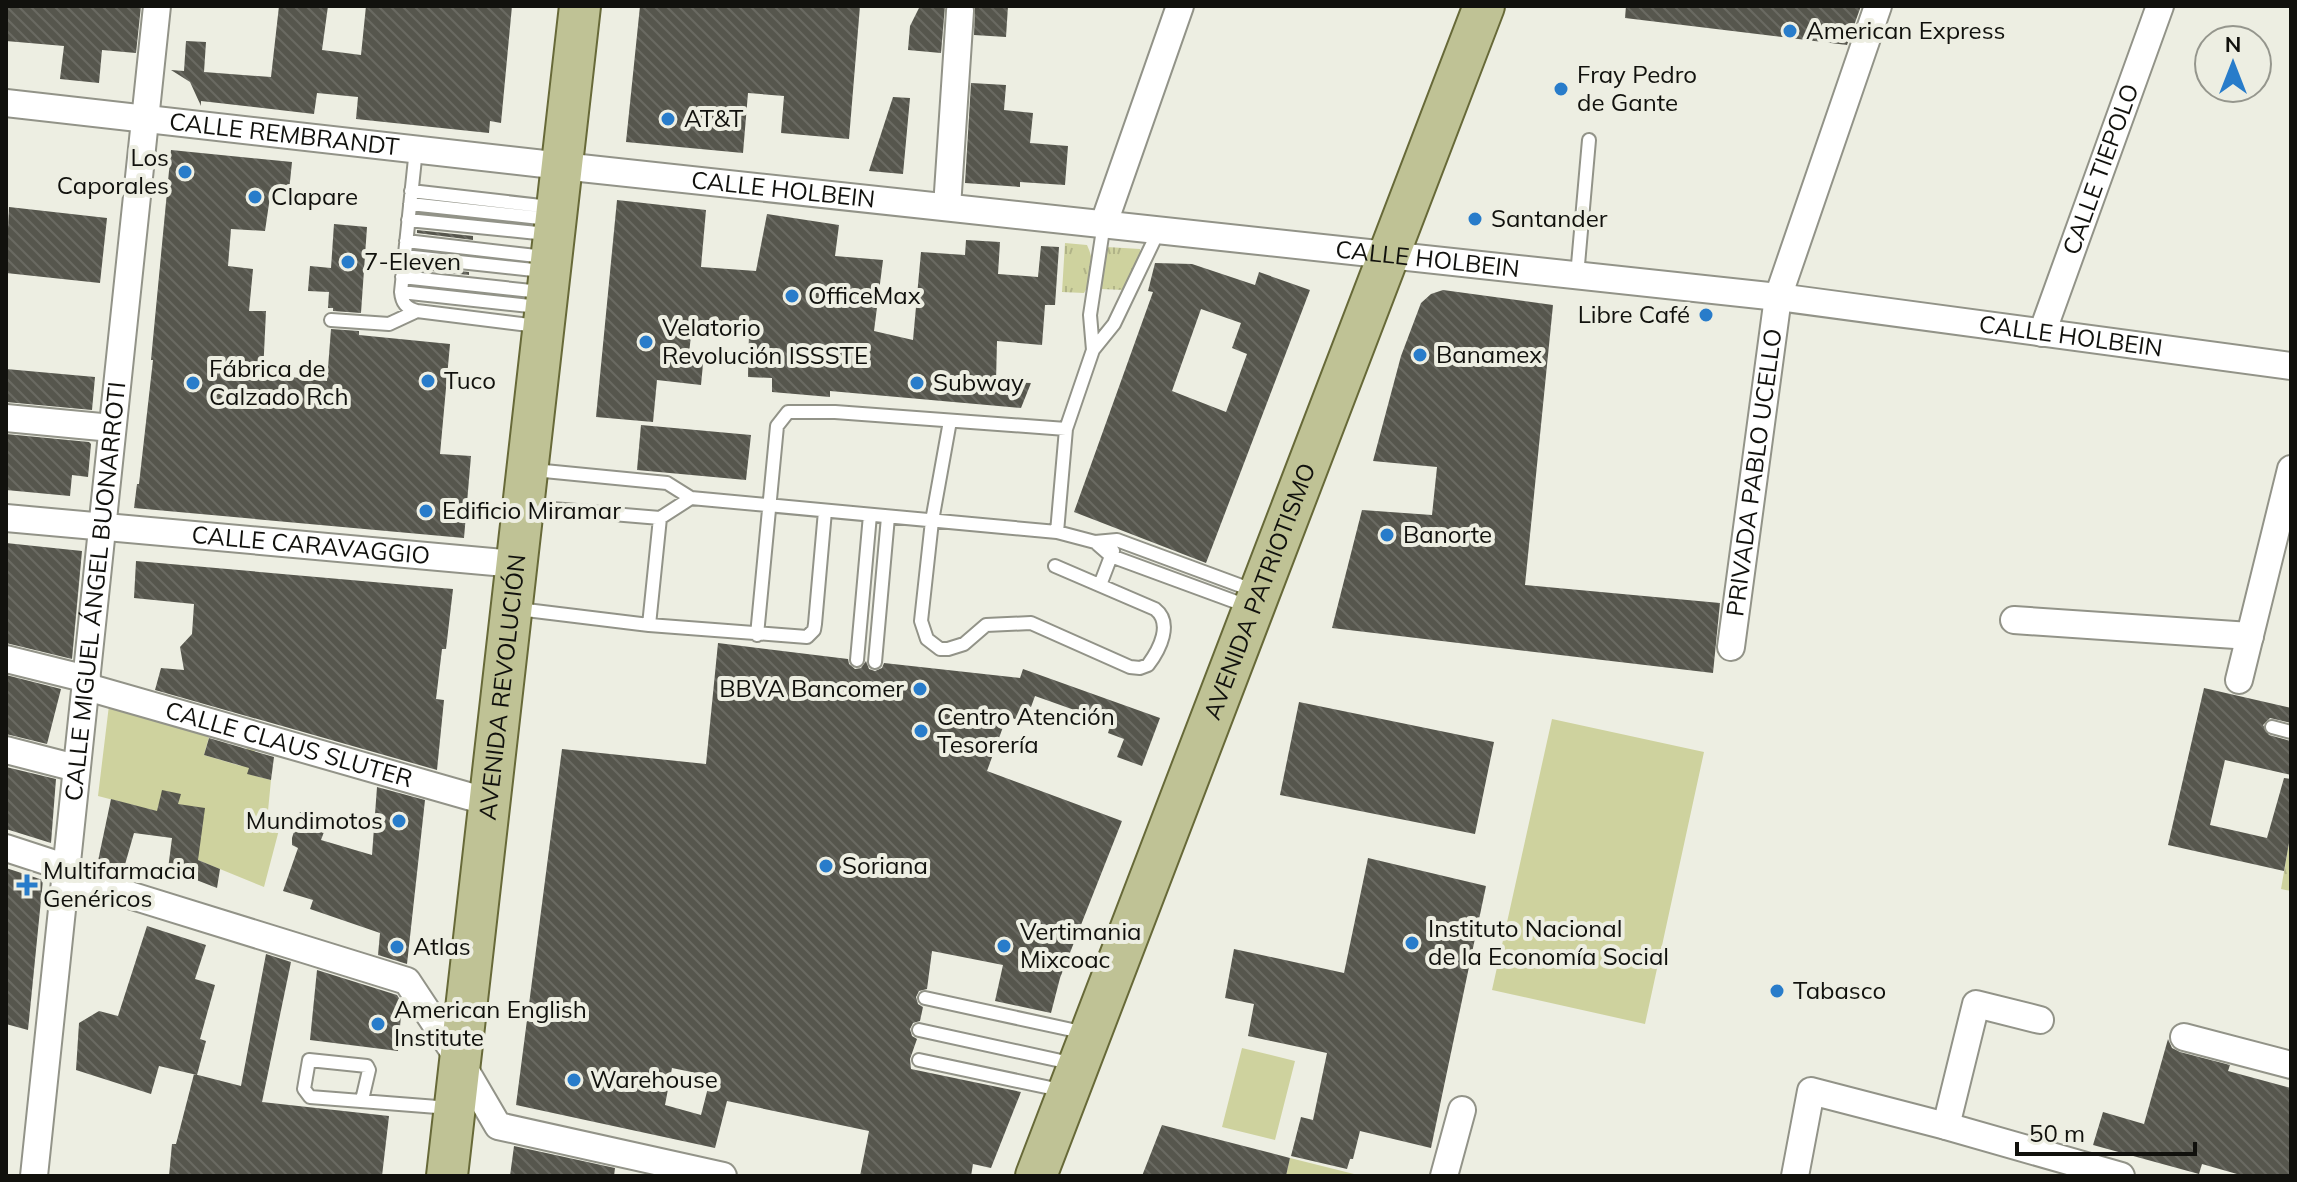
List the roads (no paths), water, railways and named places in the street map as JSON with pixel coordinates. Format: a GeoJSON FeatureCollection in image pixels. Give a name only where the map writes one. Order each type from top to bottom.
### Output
{"type":"FeatureCollection","features":[{"type":"Feature","properties":{"kind":"main road","name":"AVENIDA REVOLUCIÓN"},"geometry":{"type":"LineString","coordinates":[[447,1176],[580,6]]}},
{"type":"Feature","properties":{"kind":"main road","name":"AVENIDA PATRIOTISMO"},"geometry":{"type":"LineString","coordinates":[[1036,1176],[1484,6]]}},
{"type":"Feature","properties":{"kind":"street","name":"CALLE MIGUEL ÁNGEL BUONARROTI"},"geometry":{"type":"LineString","coordinates":[[34,1176],[157,6]]}},
{"type":"Feature","properties":{"kind":"street"},"geometry":{"type":"LineString","coordinates":[[1104,223],[1180,6]]}},
{"type":"Feature","properties":{"kind":"street","name":"PRIVADA PABLO UCELLO"},"geometry":{"type":"LineString","coordinates":[[1731,647],[1778,297],[1878,6]]}},
{"type":"Feature","properties":{"kind":"street","name":"CALLE TIEPOLO"},"geometry":{"type":"LineString","coordinates":[[2042,333],[2160,6]]}},
{"type":"Feature","properties":{"kind":"street"},"geometry":{"type":"LineString","coordinates":[[947,207],[960,11]]}},
{"type":"Feature","properties":{"kind":"street","name":"CALLE REMBRANDT"},"geometry":{"type":"LineString","coordinates":[[6,103],[562,166]]}},
{"type":"Feature","properties":{"kind":"street","name":"CALLE HOLBEIN"},"geometry":{"type":"LineString","coordinates":[[562,166],[1778,297],[2291,366]]}},
{"type":"Feature","properties":{"kind":"street"},"geometry":{"type":"LineString","coordinates":[[6,418],[112,428]]}},
{"type":"Feature","properties":{"kind":"street"},"geometry":{"type":"LineString","coordinates":[[2239,680],[2291,469]]}},
{"type":"Feature","properties":{"kind":"street","name":"CALLE CARAVAGGIO"},"geometry":{"type":"LineString","coordinates":[[6,518],[516,564]]}},
{"type":"Feature","properties":{"kind":"street"},"geometry":{"type":"LineString","coordinates":[[2014,620],[2250,636]]}},
{"type":"Feature","properties":{"kind":"street","name":"CALLE CLAUS SLUTER"},"geometry":{"type":"LineString","coordinates":[[6,659],[489,802]]}},
{"type":"Feature","properties":{"kind":"street"},"geometry":{"type":"LineString","coordinates":[[6,750],[76,768]]}},
{"type":"Feature","properties":{"kind":"street"},"geometry":{"type":"LineString","coordinates":[[6,848],[52,863],[84,881],[407,981],[498,1126],[723,1176]]}},
{"type":"Feature","properties":{"kind":"street"},"geometry":{"type":"LineString","coordinates":[[1946,1126],[1976,1004],[2040,1020]]}},
{"type":"Feature","properties":{"kind":"street"},"geometry":{"type":"LineString","coordinates":[[2184,1037],[2291,1065]]}},
{"type":"Feature","properties":{"kind":"street"},"geometry":{"type":"LineString","coordinates":[[1795,1176],[1811,1091],[2121,1176]]}},
{"type":"Feature","properties":{"kind":"street"},"geometry":{"type":"LineString","coordinates":[[1444,1176],[1462,1110]]}},
{"type":"Feature","properties":{"kind":"lane"},"geometry":{"type":"LineString","coordinates":[[1577,276],[1589,140]]}},
{"type":"Feature","properties":{"kind":"lane"},"geometry":{"type":"LineString","coordinates":[[416,149],[401,292],[402,301],[408,308],[417,311]]}},
{"type":"Feature","properties":{"kind":"lane"},"geometry":{"type":"LineString","coordinates":[[411,198],[551,265]]}},
{"type":"Feature","properties":{"kind":"lane"},"geometry":{"type":"LineString","coordinates":[[408,220],[551,265]]}},
{"type":"Feature","properties":{"kind":"lane"},"geometry":{"type":"LineString","coordinates":[[1093,350],[1090,315],[1104,223]]}},
{"type":"Feature","properties":{"kind":"lane"},"geometry":{"type":"LineString","coordinates":[[1057,532],[1066,429],[1093,350],[1114,324],[1160,230]]}},
{"type":"Feature","properties":{"kind":"lane"},"geometry":{"type":"LineString","coordinates":[[406,241],[551,265]]}},
{"type":"Feature","properties":{"kind":"lane"},"geometry":{"type":"LineString","coordinates":[[404,256],[551,265]]}},
{"type":"Feature","properties":{"kind":"lane"},"geometry":{"type":"LineString","coordinates":[[402,277],[551,265]]}},
{"type":"Feature","properties":{"kind":"lane"},"geometry":{"type":"LineString","coordinates":[[401,292],[551,265]]}},
{"type":"Feature","properties":{"kind":"lane"},"geometry":{"type":"LineString","coordinates":[[331,320],[389,324],[417,311],[551,265]]}},
{"type":"Feature","properties":{"kind":"lane"},"geometry":{"type":"LineString","coordinates":[[757,635],[777,426],[788,412],[835,412],[1066,429]]}},
{"type":"Feature","properties":{"kind":"lane"},"geometry":{"type":"LineString","coordinates":[[950,421],[932,521],[921,621],[924,634],[933,645],[948,649],[964,644],[986,625],[1031,623],[1130,667],[1148,665],[1164,632],[1162,615],[1155,609],[1055,566]]}},
{"type":"Feature","properties":{"kind":"lane"},"geometry":{"type":"LineString","coordinates":[[525,488],[667,483],[691,498],[1057,532],[1095,542],[1117,540],[1257,600]]}},
{"type":"Feature","properties":{"kind":"lane"},"geometry":{"type":"LineString","coordinates":[[525,488],[660,518],[691,498]]}},
{"type":"Feature","properties":{"kind":"lane"},"geometry":{"type":"LineString","coordinates":[[512,608],[649,625],[803,638],[814,630],[825,511]]}},
{"type":"Feature","properties":{"kind":"lane"},"geometry":{"type":"LineString","coordinates":[[857,660],[870,515]]}},
{"type":"Feature","properties":{"kind":"lane"},"geometry":{"type":"LineString","coordinates":[[875,662],[888,517]]}},
{"type":"Feature","properties":{"kind":"lane"},"geometry":{"type":"LineString","coordinates":[[649,625],[660,518]]}},
{"type":"Feature","properties":{"kind":"lane"},"geometry":{"type":"LineString","coordinates":[[1100,585],[1117,540]]}},
{"type":"Feature","properties":{"kind":"lane"},"geometry":{"type":"LineString","coordinates":[[1095,542],[1111,556],[1257,600]]}},
{"type":"Feature","properties":{"kind":"lane"},"geometry":{"type":"LineString","coordinates":[[2272,727],[2291,732]]}},
{"type":"Feature","properties":{"kind":"lane"},"geometry":{"type":"LineString","coordinates":[[925,998],[1079,1063]]}},
{"type":"Feature","properties":{"kind":"lane"},"geometry":{"type":"LineString","coordinates":[[919,1030],[1079,1063]]}},
{"type":"Feature","properties":{"kind":"lane"},"geometry":{"type":"LineString","coordinates":[[362,1100],[369,1070],[367,1066],[309,1060],[304,1089],[310,1097],[455,1108]]}},
{"type":"Feature","properties":{"kind":"lane"},"geometry":{"type":"LineString","coordinates":[[919,1060],[1079,1063]]}},
{"type":"Feature","properties":{"kind":"place","name":"American Express"},"geometry":{"type":"Point","coordinates":[1790,31]}},
{"type":"Feature","properties":{"kind":"place","name":"Fray Pedro de Gante"},"geometry":{"type":"Point","coordinates":[1561,89]}},
{"type":"Feature","properties":{"kind":"place","name":"AT&T"},"geometry":{"type":"Point","coordinates":[668,119]}},
{"type":"Feature","properties":{"kind":"place","name":"Los Caporales"},"geometry":{"type":"Point","coordinates":[185,172]}},
{"type":"Feature","properties":{"kind":"place","name":"Clapare"},"geometry":{"type":"Point","coordinates":[255,197]}},
{"type":"Feature","properties":{"kind":"place","name":"Santander"},"geometry":{"type":"Point","coordinates":[1475,219]}},
{"type":"Feature","properties":{"kind":"place","name":"7-Eleven"},"geometry":{"type":"Point","coordinates":[348,262]}},
{"type":"Feature","properties":{"kind":"place","name":"OfficeMax"},"geometry":{"type":"Point","coordinates":[792,296]}},
{"type":"Feature","properties":{"kind":"place","name":"Libre Café"},"geometry":{"type":"Point","coordinates":[1706,315]}},
{"type":"Feature","properties":{"kind":"place","name":"Velatorio Revolución ISSSTE"},"geometry":{"type":"Point","coordinates":[646,342]}},
{"type":"Feature","properties":{"kind":"place","name":"Banamex"},"geometry":{"type":"Point","coordinates":[1420,355]}},
{"type":"Feature","properties":{"kind":"place","name":"Tuco"},"geometry":{"type":"Point","coordinates":[428,381]}},
{"type":"Feature","properties":{"kind":"place","name":"Fábrica de Calzado Rch"},"geometry":{"type":"Point","coordinates":[193,383]}},
{"type":"Feature","properties":{"kind":"place","name":"Subway"},"geometry":{"type":"Point","coordinates":[917,383]}},
{"type":"Feature","properties":{"kind":"place","name":"Edificio Miramar"},"geometry":{"type":"Point","coordinates":[426,511]}},
{"type":"Feature","properties":{"kind":"place","name":"Banorte"},"geometry":{"type":"Point","coordinates":[1387,535]}},
{"type":"Feature","properties":{"kind":"place","name":"BBVA Bancomer"},"geometry":{"type":"Point","coordinates":[920,689]}},
{"type":"Feature","properties":{"kind":"place","name":"Centro Atención Tesorería"},"geometry":{"type":"Point","coordinates":[921,731]}},
{"type":"Feature","properties":{"kind":"place","name":"Mundimotos"},"geometry":{"type":"Point","coordinates":[399,821]}},
{"type":"Feature","properties":{"kind":"place","name":"Soriana"},"geometry":{"type":"Point","coordinates":[826,866]}},
{"type":"Feature","properties":{"kind":"place","name":"Multifarmacia Genéricos"},"geometry":{"type":"Point","coordinates":[27,885]}},
{"type":"Feature","properties":{"kind":"place","name":"Instituto Nacional de la Economía Social"},"geometry":{"type":"Point","coordinates":[1412,943]}},
{"type":"Feature","properties":{"kind":"place","name":"Vertimania Mixcoac"},"geometry":{"type":"Point","coordinates":[1004,946]}},
{"type":"Feature","properties":{"kind":"place","name":"Atlas"},"geometry":{"type":"Point","coordinates":[397,947]}},
{"type":"Feature","properties":{"kind":"place","name":"Tabasco"},"geometry":{"type":"Point","coordinates":[1777,991]}},
{"type":"Feature","properties":{"kind":"place","name":"American English Institute"},"geometry":{"type":"Point","coordinates":[378,1024]}},
{"type":"Feature","properties":{"kind":"place","name":"Warehouse"},"geometry":{"type":"Point","coordinates":[574,1080]}}]}
